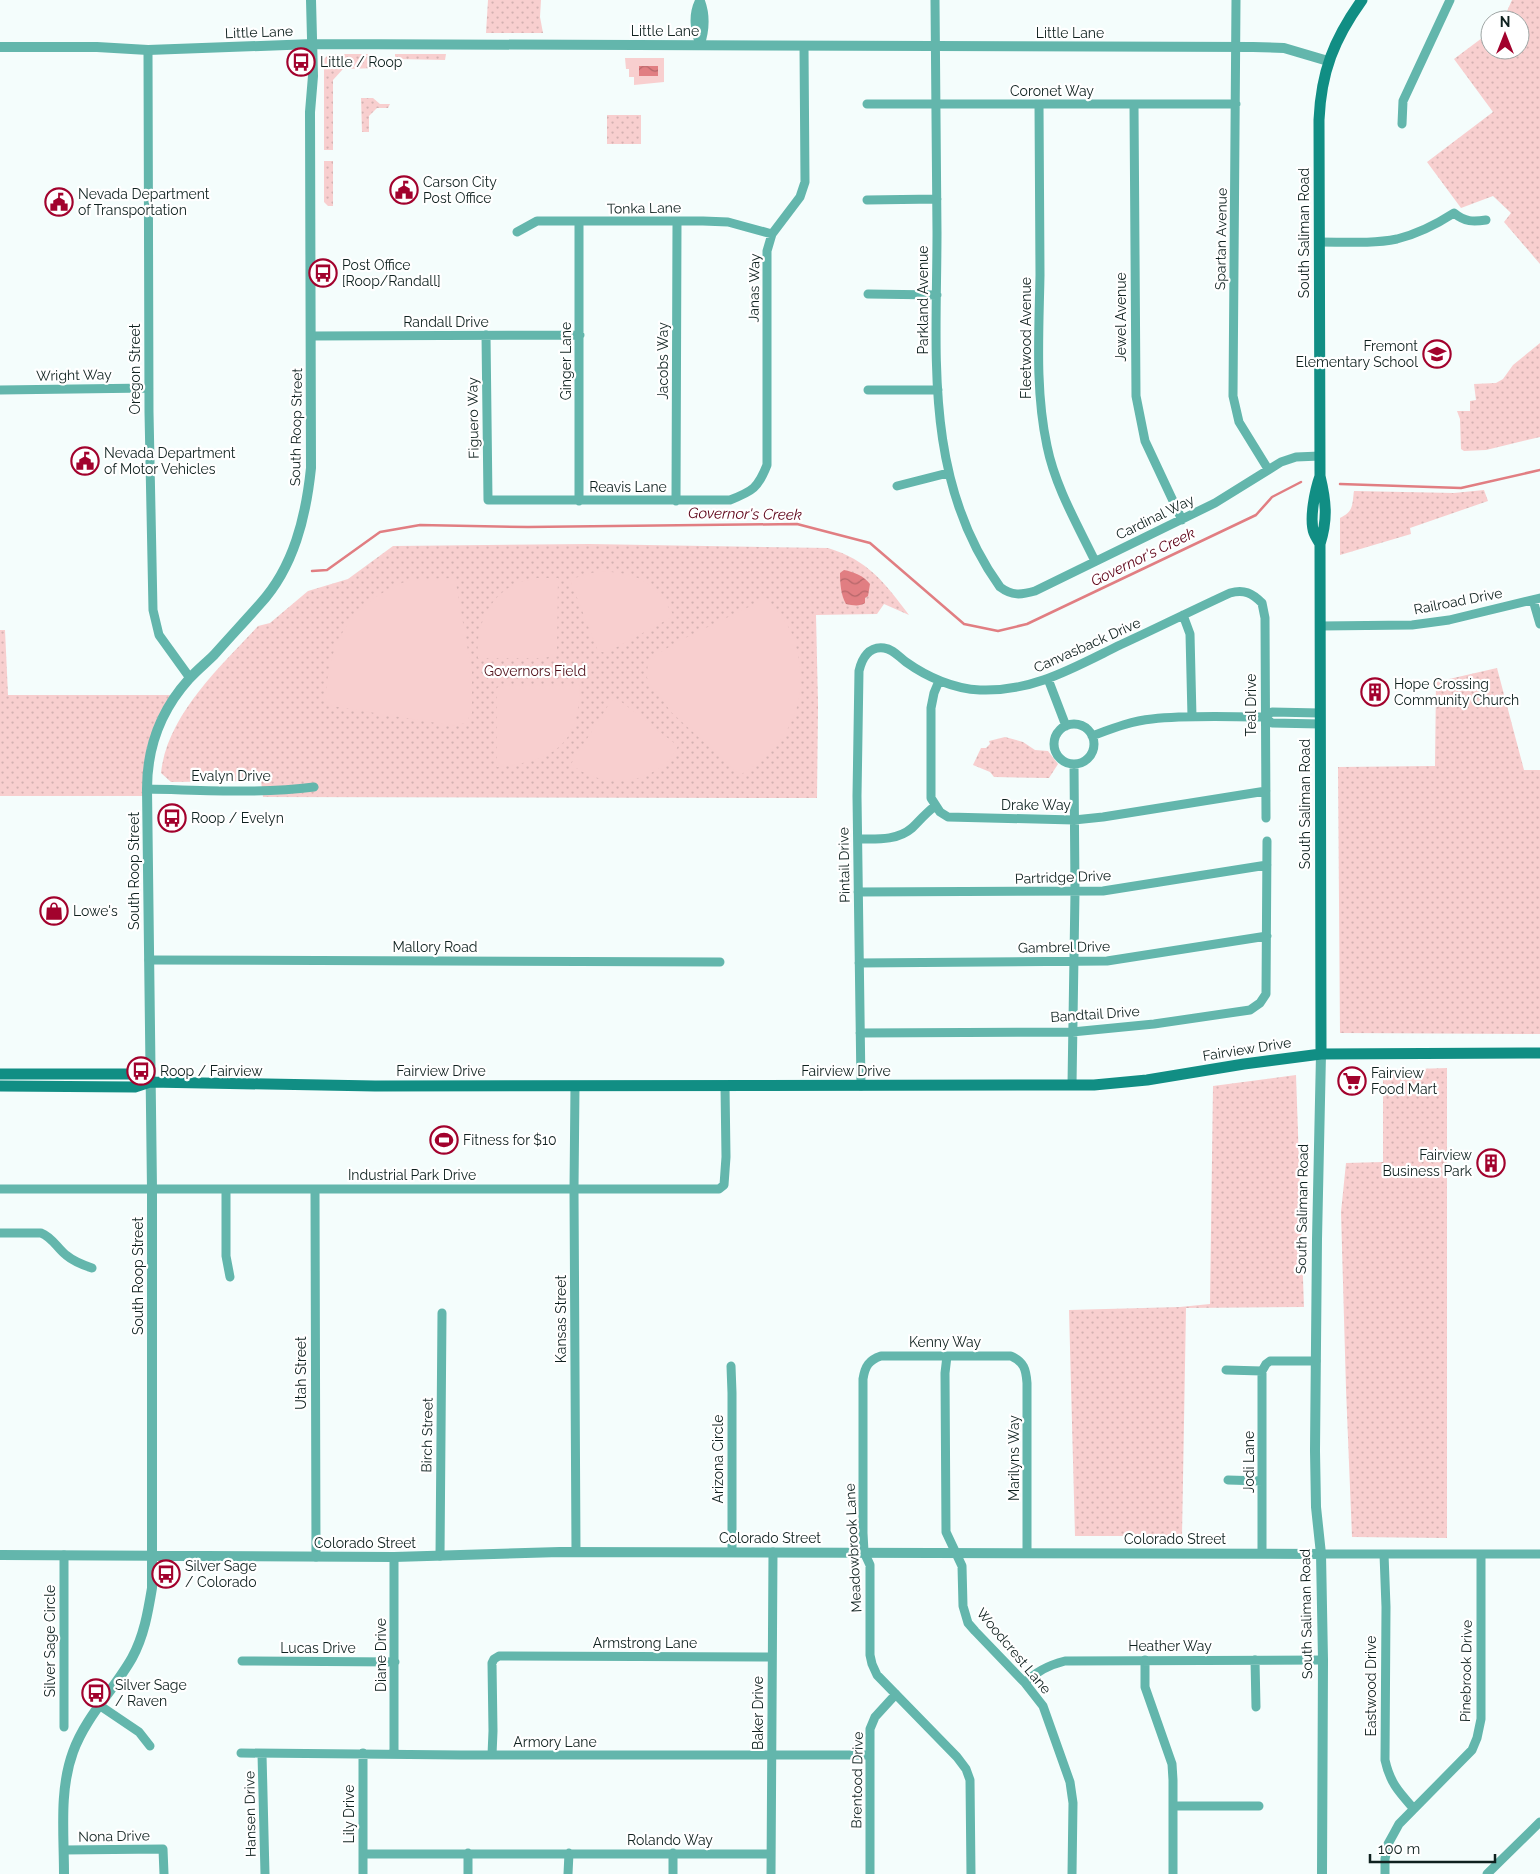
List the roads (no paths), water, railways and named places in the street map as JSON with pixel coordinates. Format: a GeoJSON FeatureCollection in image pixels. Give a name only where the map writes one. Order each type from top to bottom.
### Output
{"type":"FeatureCollection","features":[{"type":"Feature","properties":{"kind":"main road","name":"South Saliman Road"},"geometry":{"type":"LineString","coordinates":[[1321,1054],[1320,544],[1326,526],[1326,499],[1320,476],[1319,113],[1328,60],[1340,34],[1362,0]]}},
{"type":"Feature","properties":{"kind":"main road","name":"Fairview Drive"},"geometry":{"type":"LineString","coordinates":[[0,1086],[136,1087],[150,1082],[322,1086],[1072,1085],[1147,1080],[1321,1054],[1540,1053]]}},
{"type":"Feature","properties":{"kind":"main road","name":"Fairview Drive"},"geometry":{"type":"LineString","coordinates":[[0,1074],[131,1074],[144,1077],[150,1082]]}},
{"type":"Feature","properties":{"kind":"street","name":"South Roop Street"},"geometry":{"type":"LineString","coordinates":[[64,1850],[64,1798],[74,1750],[88,1721],[128,1664],[142,1636],[152,1588],[152,1189],[148,759],[160,723],[177,693],[259,606],[282,572],[299,534],[308,500],[311,468],[310,112],[313,44],[311,0]]}},
{"type":"Feature","properties":{"kind":"street"},"geometry":{"type":"LineString","coordinates":[[700,0],[704,10],[704,32],[700,45]]}},
{"type":"Feature","properties":{"kind":"street","name":"Parkland Avenue"},"geometry":{"type":"LineString","coordinates":[[935,0],[938,390],[942,443],[956,504],[966,527],[1000,587]]}},
{"type":"Feature","properties":{"kind":"street","name":"Spartan Avenue"},"geometry":{"type":"LineString","coordinates":[[1236,0],[1233,396],[1239,422],[1268,469]]}},
{"type":"Feature","properties":{"kind":"street"},"geometry":{"type":"LineString","coordinates":[[1402,124],[1403,101],[1450,0]]}},
{"type":"Feature","properties":{"kind":"street","name":"Little Lane"},"geometry":{"type":"LineString","coordinates":[[0,47],[148,50],[313,44],[1236,47],[1284,48],[1328,60]]}},
{"type":"Feature","properties":{"kind":"street","name":"Janas Way"},"geometry":{"type":"LineString","coordinates":[[761,481],[767,465],[767,251],[772,234],[800,197],[805,182],[804,46]]}},
{"type":"Feature","properties":{"kind":"street","name":"Oregon Street"},"geometry":{"type":"LineString","coordinates":[[148,50],[148,388],[153,610],[159,635],[190,678]]}},
{"type":"Feature","properties":{"kind":"street","name":"Coronet Way"},"geometry":{"type":"LineString","coordinates":[[867,104],[1236,104]]}},
{"type":"Feature","properties":{"kind":"street","name":"Fleetwood Avenue"},"geometry":{"type":"LineString","coordinates":[[1039,104],[1039,327],[1042,419],[1047,448],[1057,479],[1095,561]]}},
{"type":"Feature","properties":{"kind":"street","name":"Jewel Avenue"},"geometry":{"type":"LineString","coordinates":[[1134,105],[1136,396],[1145,441],[1182,520]]}},
{"type":"Feature","properties":{"kind":"street"},"geometry":{"type":"LineString","coordinates":[[867,200],[937,199]]}},
{"type":"Feature","properties":{"kind":"street"},"geometry":{"type":"LineString","coordinates":[[1319,242],[1369,242],[1398,239],[1438,223],[1454,213],[1460,218],[1471,222],[1486,220]]}},
{"type":"Feature","properties":{"kind":"street","name":"Tonka Lane"},"geometry":{"type":"LineString","coordinates":[[518,232],[537,221],[728,222],[772,234]]}},
{"type":"Feature","properties":{"kind":"street","name":"Ginger Lane"},"geometry":{"type":"LineString","coordinates":[[579,501],[580,222]]}},
{"type":"Feature","properties":{"kind":"street","name":"Jacobs Way"},"geometry":{"type":"LineString","coordinates":[[676,501],[677,222]]}},
{"type":"Feature","properties":{"kind":"street"},"geometry":{"type":"LineString","coordinates":[[868,294],[937,295]]}},
{"type":"Feature","properties":{"kind":"street","name":"Figuero Way"},"geometry":{"type":"LineString","coordinates":[[486,335],[488,500]]}},
{"type":"Feature","properties":{"kind":"street","name":"Randall Drive"},"geometry":{"type":"LineString","coordinates":[[311,336],[580,335]]}},
{"type":"Feature","properties":{"kind":"street","name":"Wright Way"},"geometry":{"type":"LineString","coordinates":[[0,390],[148,388]]}},
{"type":"Feature","properties":{"kind":"street"},"geometry":{"type":"LineString","coordinates":[[868,390],[938,390]]}},
{"type":"Feature","properties":{"kind":"street","name":"Cardinal Way"},"geometry":{"type":"LineString","coordinates":[[1000,587],[1006,592],[1015,594],[1028,593],[1182,520],[1227,496],[1268,469],[1294,457],[1320,456]]}},
{"type":"Feature","properties":{"kind":"street"},"geometry":{"type":"LineString","coordinates":[[897,486],[948,473]]}},
{"type":"Feature","properties":{"kind":"street","name":"Reavis Lane"},"geometry":{"type":"LineString","coordinates":[[488,500],[730,500],[749,493],[761,481]]}},
{"type":"Feature","properties":{"kind":"street","name":"Canvasback Drive"},"geometry":{"type":"LineString","coordinates":[[873,650],[883,647],[890,649],[906,662],[939,681],[963,688],[987,690],[1018,688],[1048,680],[1230,593],[1242,591],[1254,596]]}},
{"type":"Feature","properties":{"kind":"street","name":"Teal Drive"},"geometry":{"type":"LineString","coordinates":[[1254,596],[1262,603],[1265,618],[1266,818]]}},
{"type":"Feature","properties":{"kind":"street"},"geometry":{"type":"LineString","coordinates":[[1536,599],[1540,624]]}},
{"type":"Feature","properties":{"kind":"street","name":"Railroad Drive"},"geometry":{"type":"LineString","coordinates":[[1321,626],[1412,625],[1449,620],[1536,599]]}},
{"type":"Feature","properties":{"kind":"street"},"geometry":{"type":"LineString","coordinates":[[1183,615],[1190,634],[1192,717]]}},
{"type":"Feature","properties":{"kind":"street","name":"Pintail Drive"},"geometry":{"type":"LineString","coordinates":[[861,1086],[858,892],[859,671],[863,658],[873,650]]}},
{"type":"Feature","properties":{"kind":"street"},"geometry":{"type":"LineString","coordinates":[[1048,680],[1066,726]]}},
{"type":"Feature","properties":{"kind":"street"},"geometry":{"type":"LineString","coordinates":[[858,839],[898,836],[911,828],[921,817],[936,806],[931,798],[931,708],[939,681]]}},
{"type":"Feature","properties":{"kind":"street"},"geometry":{"type":"LineString","coordinates":[[1264,718],[1272,712],[1289,712],[1320,718]]}},
{"type":"Feature","properties":{"kind":"street"},"geometry":{"type":"LineString","coordinates":[[1289,712],[1289,724]]}},
{"type":"Feature","properties":{"kind":"street"},"geometry":{"type":"LineString","coordinates":[[1092,736],[1150,719],[1192,717],[1264,718],[1272,723],[1289,724],[1320,718]]}},
{"type":"Feature","properties":{"kind":"street"},"geometry":{"type":"LineString","coordinates":[[1078,725],[1084,727],[1092,736],[1094,742],[1091,755],[1081,763],[1074,764],[1062,760],[1055,748],[1057,735],[1066,726],[1078,725]]}},
{"type":"Feature","properties":{"kind":"street"},"geometry":{"type":"LineString","coordinates":[[1072,1085],[1075,892],[1074,764]]}},
{"type":"Feature","properties":{"kind":"street","name":"Evalyn Drive"},"geometry":{"type":"LineString","coordinates":[[147,789],[295,790],[314,787]]}},
{"type":"Feature","properties":{"kind":"street","name":"Drake Way"},"geometry":{"type":"LineString","coordinates":[[936,806],[940,812],[948,817],[956,818],[1074,820],[1266,791]]}},
{"type":"Feature","properties":{"kind":"street"},"geometry":{"type":"LineString","coordinates":[[1267,841],[1267,936]]}},
{"type":"Feature","properties":{"kind":"street","name":"Partridge Drive"},"geometry":{"type":"LineString","coordinates":[[858,892],[1102,891],[1267,865]]}},
{"type":"Feature","properties":{"kind":"street","name":"Gambrel Drive"},"geometry":{"type":"LineString","coordinates":[[859,963],[1107,961],[1267,936]]}},
{"type":"Feature","properties":{"kind":"street","name":"Bandtail Drive"},"geometry":{"type":"LineString","coordinates":[[860,1033],[1072,1032],[1154,1024],[1250,1010],[1266,994],[1267,936]]}},
{"type":"Feature","properties":{"kind":"street","name":"Mallory Road"},"geometry":{"type":"LineString","coordinates":[[149,960],[720,962]]}},
{"type":"Feature","properties":{"kind":"street","name":"South Saliman Road"},"geometry":{"type":"LineString","coordinates":[[1321,1054],[1316,1361],[1316,1507],[1321,1554],[1322,1874]]}},
{"type":"Feature","properties":{"kind":"street","name":"Kansas Street"},"geometry":{"type":"LineString","coordinates":[[576,1086],[574,1189],[576,1552]]}},
{"type":"Feature","properties":{"kind":"street","name":"Industrial Park Drive"},"geometry":{"type":"LineString","coordinates":[[0,1189],[719,1189],[724,1185],[726,1160],[726,1086]]}},
{"type":"Feature","properties":{"kind":"street"},"geometry":{"type":"LineString","coordinates":[[226,1189],[226,1256],[230,1277]]}},
{"type":"Feature","properties":{"kind":"street","name":"Utah Street"},"geometry":{"type":"LineString","coordinates":[[316,1189],[316,1557]]}},
{"type":"Feature","properties":{"kind":"street"},"geometry":{"type":"LineString","coordinates":[[0,1233],[41,1233],[46,1235],[66,1256],[92,1268]]}},
{"type":"Feature","properties":{"kind":"street","name":"Birch Street"},"geometry":{"type":"LineString","coordinates":[[440,1556],[442,1313]]}},
{"type":"Feature","properties":{"kind":"street","name":"Kenny Way"},"geometry":{"type":"LineString","coordinates":[[867,1364],[873,1358],[882,1356],[1011,1356],[1023,1365]]}},
{"type":"Feature","properties":{"kind":"street","name":"Woodcrest Lane"},"geometry":{"type":"LineString","coordinates":[[947,1356],[945,1373],[945,1528],[962,1566],[963,1606],[968,1622],[1025,1683],[1043,1706],[1070,1782],[1073,1802],[1072,1874]]}},
{"type":"Feature","properties":{"kind":"street"},"geometry":{"type":"LineString","coordinates":[[1226,1370],[1262,1370],[1270,1361],[1316,1361]]}},
{"type":"Feature","properties":{"kind":"street","name":"Meadowbrook Lane"},"geometry":{"type":"LineString","coordinates":[[867,1364],[863,1379],[864,1552],[870,1565],[870,1655],[877,1675],[957,1757],[966,1769],[970,1780],[971,1874]]}},
{"type":"Feature","properties":{"kind":"street","name":"Marilyns Way"},"geometry":{"type":"LineString","coordinates":[[1023,1365],[1027,1370],[1027,1553]]}},
{"type":"Feature","properties":{"kind":"street","name":"Arizona Circle"},"geometry":{"type":"LineString","coordinates":[[731,1366],[732,1552]]}},
{"type":"Feature","properties":{"kind":"street","name":"Jodi Lane"},"geometry":{"type":"LineString","coordinates":[[1262,1370],[1262,1553]]}},
{"type":"Feature","properties":{"kind":"street"},"geometry":{"type":"LineString","coordinates":[[1228,1480],[1262,1481]]}},
{"type":"Feature","properties":{"kind":"street","name":"Colorado Street"},"geometry":{"type":"LineString","coordinates":[[0,1554],[394,1557],[576,1552],[1540,1554]]}},
{"type":"Feature","properties":{"kind":"street","name":"Baker Drive"},"geometry":{"type":"LineString","coordinates":[[771,1874],[773,1552]]}},
{"type":"Feature","properties":{"kind":"street","name":"Eastwood Drive"},"geometry":{"type":"LineString","coordinates":[[1384,1554],[1386,1607],[1385,1760],[1395,1789],[1414,1809]]}},
{"type":"Feature","properties":{"kind":"street","name":"Pinebrook Drive"},"geometry":{"type":"LineString","coordinates":[[1385,1874],[1388,1844],[1399,1824],[1465,1758],[1478,1738],[1481,1719],[1481,1554]]}},
{"type":"Feature","properties":{"kind":"street","name":"Silver Sage Circle"},"geometry":{"type":"LineString","coordinates":[[64,1555],[64,1727]]}},
{"type":"Feature","properties":{"kind":"street","name":"Diane Drive"},"geometry":{"type":"LineString","coordinates":[[394,1557],[394,1753]]}},
{"type":"Feature","properties":{"kind":"street","name":"Armstrong Lane"},"geometry":{"type":"LineString","coordinates":[[492,1755],[492,1663],[499,1656],[772,1657]]}},
{"type":"Feature","properties":{"kind":"street"},"geometry":{"type":"LineString","coordinates":[[1145,1660],[1145,1687],[1172,1764],[1173,1874]]}},
{"type":"Feature","properties":{"kind":"street"},"geometry":{"type":"LineString","coordinates":[[1255,1660],[1256,1707]]}},
{"type":"Feature","properties":{"kind":"street","name":"Heather Way"},"geometry":{"type":"LineString","coordinates":[[1025,1683],[1033,1674],[1064,1661],[1322,1660]]}},
{"type":"Feature","properties":{"kind":"street","name":"Lucas Drive"},"geometry":{"type":"LineString","coordinates":[[242,1661],[395,1662]]}},
{"type":"Feature","properties":{"kind":"street","name":"Brentood Drive"},"geometry":{"type":"LineString","coordinates":[[870,1874],[869,1743],[872,1723],[896,1694]]}},
{"type":"Feature","properties":{"kind":"street"},"geometry":{"type":"LineString","coordinates":[[99,1704],[139,1732],[150,1746]]}},
{"type":"Feature","properties":{"kind":"street","name":"Armory Lane"},"geometry":{"type":"LineString","coordinates":[[241,1753],[870,1755]]}},
{"type":"Feature","properties":{"kind":"street","name":"Lily Drive"},"geometry":{"type":"LineString","coordinates":[[363,1753],[363,1874]]}},
{"type":"Feature","properties":{"kind":"street","name":"Hansen Drive"},"geometry":{"type":"LineString","coordinates":[[262,1754],[265,1874]]}},
{"type":"Feature","properties":{"kind":"street"},"geometry":{"type":"LineString","coordinates":[[1173,1806],[1259,1806]]}},
{"type":"Feature","properties":{"kind":"street"},"geometry":{"type":"LineString","coordinates":[[1487,1874],[1540,1822]]}},
{"type":"Feature","properties":{"kind":"street","name":"Nona Drive"},"geometry":{"type":"LineString","coordinates":[[64,1850],[163,1849],[164,1874]]}},
{"type":"Feature","properties":{"kind":"street"},"geometry":{"type":"LineString","coordinates":[[64,1850],[64,1874]]}},
{"type":"Feature","properties":{"kind":"street"},"geometry":{"type":"LineString","coordinates":[[468,1853],[468,1874]]}},
{"type":"Feature","properties":{"kind":"street"},"geometry":{"type":"LineString","coordinates":[[568,1874],[569,1853]]}},
{"type":"Feature","properties":{"kind":"street"},"geometry":{"type":"LineString","coordinates":[[673,1853],[673,1874]]}},
{"type":"Feature","properties":{"kind":"street","name":"Rolando Way"},"geometry":{"type":"LineString","coordinates":[[363,1854],[771,1854]]}},
{"type":"Feature","properties":{"kind":"water"},"geometry":{"type":"Polygon","coordinates":[[[639,66],[658,66],[658,76],[639,76],[639,66]]]}},
{"type":"Feature","properties":{"kind":"water"},"geometry":{"type":"Polygon","coordinates":[[[844,570],[859,575],[870,584],[865,603],[858,605],[846,604],[840,581],[840,573],[844,570]]]}},
{"type":"Feature","properties":{"kind":"waterway","name":"Governor's Creek"},"geometry":{"type":"LineString","coordinates":[[1340,484],[1461,488],[1540,470]]}},
{"type":"Feature","properties":{"kind":"waterway","name":"Governor's Creek"},"geometry":{"type":"LineString","coordinates":[[312,571],[327,570],[380,532],[420,525],[528,527],[797,524],[870,543],[964,624],[998,631],[1027,624],[1256,515],[1272,497],[1301,482]]}},
{"type":"Feature","properties":{"kind":"place","name":"Little / Roop"},"geometry":{"type":"Point","coordinates":[301,62]}},
{"type":"Feature","properties":{"kind":"place","name":"Carson City Post Office"},"geometry":{"type":"Point","coordinates":[404,190]}},
{"type":"Feature","properties":{"kind":"place","name":"Nevada Department of Transportation"},"geometry":{"type":"Point","coordinates":[59,202]}},
{"type":"Feature","properties":{"kind":"place","name":"Post Office [Roop/Randall]"},"geometry":{"type":"Point","coordinates":[323,273]}},
{"type":"Feature","properties":{"kind":"place","name":"Fremont Elementary School"},"geometry":{"type":"Point","coordinates":[1437,354]}},
{"type":"Feature","properties":{"kind":"place","name":"Nevada Department of Motor Vehicles"},"geometry":{"type":"Point","coordinates":[85,461]}},
{"type":"Feature","properties":{"kind":"place","name":"Hope Crossing Community Church"},"geometry":{"type":"Point","coordinates":[1375,692]}},
{"type":"Feature","properties":{"kind":"place","name":"Roop / Evelyn"},"geometry":{"type":"Point","coordinates":[172,818]}},
{"type":"Feature","properties":{"kind":"place","name":"Lowe's"},"geometry":{"type":"Point","coordinates":[54,911]}},
{"type":"Feature","properties":{"kind":"place","name":"Roop / Fairview"},"geometry":{"type":"Point","coordinates":[141,1071]}},
{"type":"Feature","properties":{"kind":"place","name":"Fairview Food Mart"},"geometry":{"type":"Point","coordinates":[1352,1081]}},
{"type":"Feature","properties":{"kind":"place","name":"Fitness for $10"},"geometry":{"type":"Point","coordinates":[444,1140]}},
{"type":"Feature","properties":{"kind":"place","name":"Fairview Business Park"},"geometry":{"type":"Point","coordinates":[1491,1163]}},
{"type":"Feature","properties":{"kind":"place","name":"Silver Sage / Colorado"},"geometry":{"type":"Point","coordinates":[166,1574]}},
{"type":"Feature","properties":{"kind":"place","name":"Silver Sage / Raven"},"geometry":{"type":"Point","coordinates":[96,1693]}},
{"type":"Feature","properties":{"kind":"park label","name":"Governors Field"},"geometry":{"type":"Point","coordinates":[535,671]}}]}
